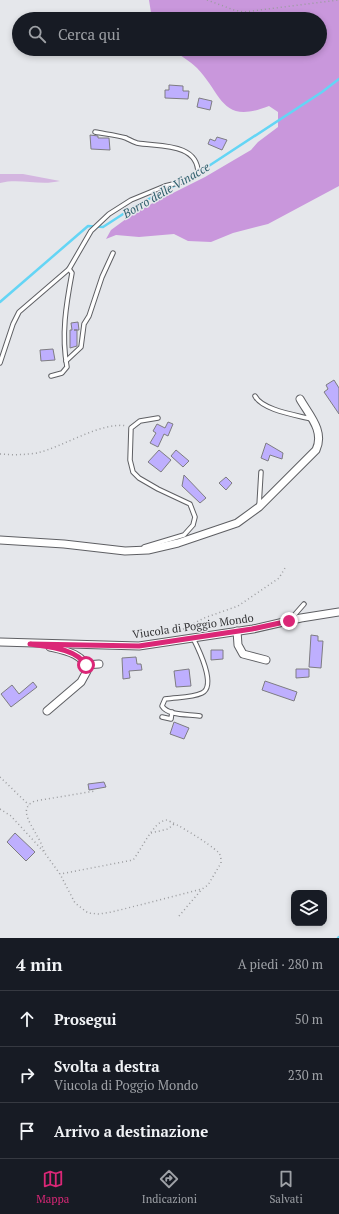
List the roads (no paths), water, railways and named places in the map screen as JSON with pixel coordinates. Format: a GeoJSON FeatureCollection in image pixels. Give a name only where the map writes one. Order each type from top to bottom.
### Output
{"type":"FeatureCollection","features":[{"type":"Feature","properties":{"kind":"street"},"geometry":{"type":"LineString","coordinates":[[0,540],[64,544],[125,551],[159,548],[217,531],[237,523],[259,507],[316,450],[320,441],[320,432],[300,399]]}},
{"type":"Feature","properties":{"kind":"street","name":"Viucola di Poggio Mondo"},"geometry":{"type":"LineString","coordinates":[[0,642],[139,646],[237,631],[339,612]]}},
{"type":"Feature","properties":{"kind":"street"},"geometry":{"type":"LineString","coordinates":[[237,631],[238,645],[243,654],[266,660]]}},
{"type":"Feature","properties":{"kind":"street"},"geometry":{"type":"LineString","coordinates":[[30,644],[71,653],[81,659],[86,665],[87,674],[81,682],[47,711]]}},
{"type":"Feature","properties":{"kind":"street"},"geometry":{"type":"LineString","coordinates":[[86,665],[99,664]]}},
{"type":"Feature","properties":{"kind":"lane"},"geometry":{"type":"LineString","coordinates":[[0,363],[13,324],[19,312],[69,269],[92,230],[109,214],[130,200],[165,186],[189,180],[198,173],[198,166],[192,158],[186,152],[176,148],[136,143],[125,138],[95,132]]}},
{"type":"Feature","properties":{"kind":"lane"},"geometry":{"type":"LineString","coordinates":[[66,360],[81,347],[84,324],[89,316],[102,277],[114,253]]}},
{"type":"Feature","properties":{"kind":"lane"},"geometry":{"type":"LineString","coordinates":[[51,376],[62,373],[67,367],[64,329],[67,296],[72,273],[69,269]]}},
{"type":"Feature","properties":{"kind":"lane"},"geometry":{"type":"LineString","coordinates":[[255,396],[258,401],[265,406],[311,419]]}},
{"type":"Feature","properties":{"kind":"lane"},"geometry":{"type":"LineString","coordinates":[[125,551],[154,545],[184,535],[193,525],[195,517],[190,504],[158,489],[139,478],[133,472],[130,460],[131,428],[140,420],[158,418]]}},
{"type":"Feature","properties":{"kind":"lane"},"geometry":{"type":"LineString","coordinates":[[259,507],[261,472]]}},
{"type":"Feature","properties":{"kind":"lane"},"geometry":{"type":"LineString","coordinates":[[289,621],[304,604]]}},
{"type":"Feature","properties":{"kind":"lane"},"geometry":{"type":"LineString","coordinates":[[193,638],[203,661],[208,685],[204,692],[200,694],[165,699],[162,704],[162,708],[172,712],[200,716]]}},
{"type":"Feature","properties":{"kind":"lane"},"geometry":{"type":"LineString","coordinates":[[162,717],[171,719],[172,712]]}},
{"type":"Feature","properties":{"kind":"waterway","name":"Borro delle Vinacce"},"geometry":{"type":"LineString","coordinates":[[198,173],[322,92],[339,79]]}},
{"type":"Feature","properties":{"kind":"waterway","name":"Borro delle Vinacce"},"geometry":{"type":"LineString","coordinates":[[0,302],[88,226],[103,227],[137,205],[180,183]]}}]}
